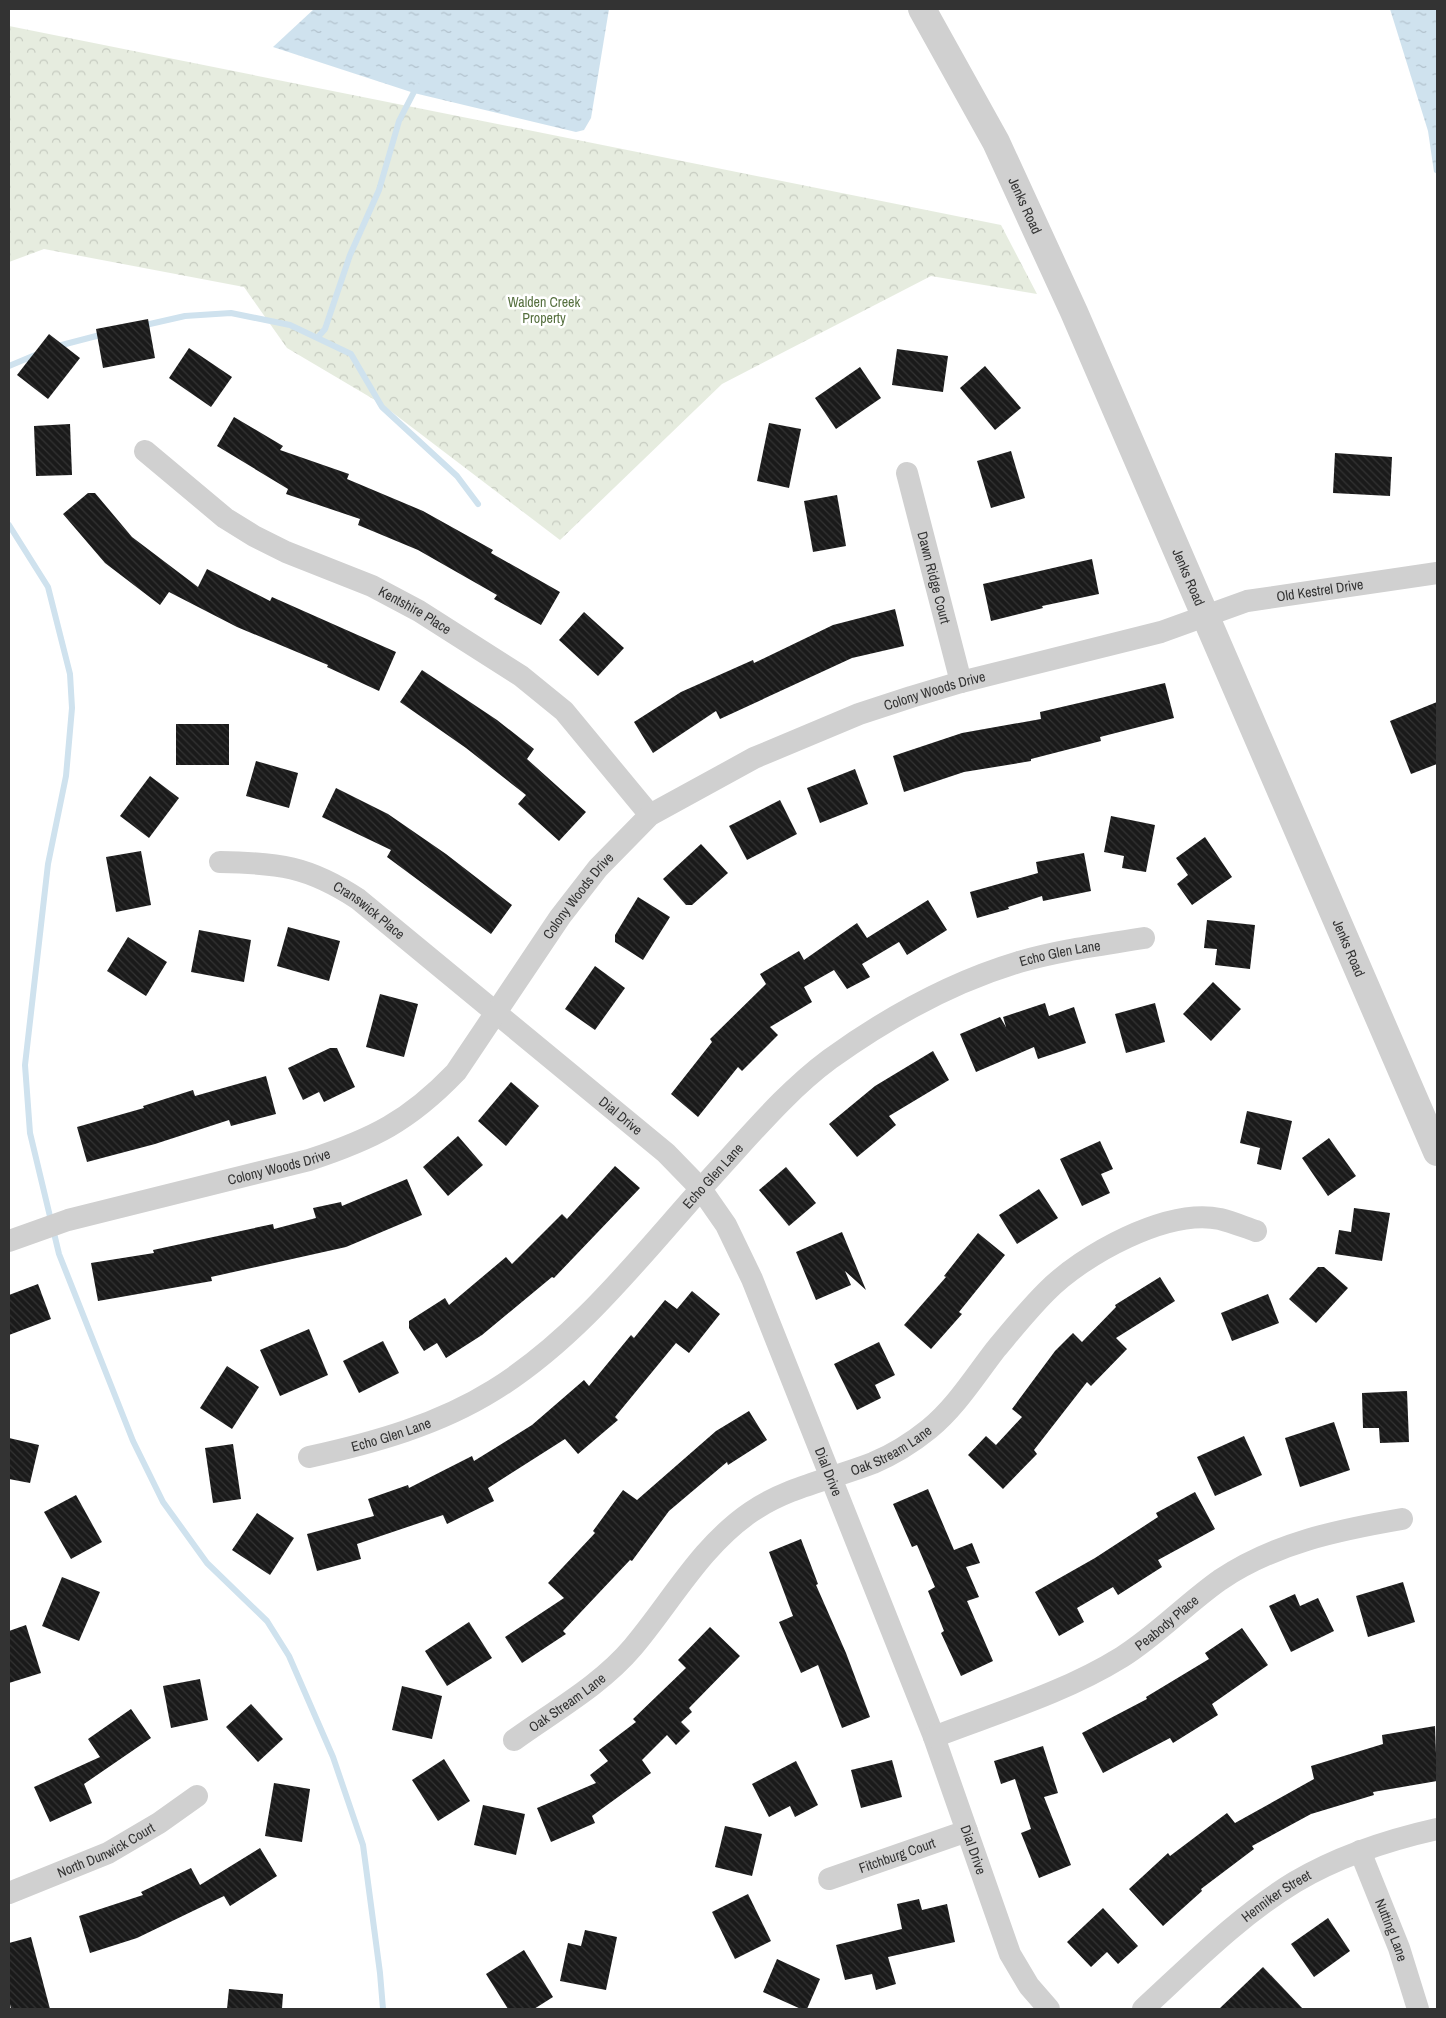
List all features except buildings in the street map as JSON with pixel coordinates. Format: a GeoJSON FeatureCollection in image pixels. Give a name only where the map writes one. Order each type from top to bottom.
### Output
{"type":"FeatureCollection","features":[{"type":"Feature","properties":{"kind":"street","name":"Jenks Road"},"geometry":{"type":"LineString","coordinates":[[922,9],[996,142],[1074,312],[1437,1152]]}},
{"type":"Feature","properties":{"kind":"street","name":"Kentshire Place"},"geometry":{"type":"LineString","coordinates":[[145,451],[225,518],[254,536],[286,552],[372,586],[404,603],[521,676],[564,711],[650,815]]}},
{"type":"Feature","properties":{"kind":"street","name":"Dawn Ridge Court"},"geometry":{"type":"LineString","coordinates":[[908,473],[960,682]]}},
{"type":"Feature","properties":{"kind":"street","name":"Old Kestrel Drive"},"geometry":{"type":"LineString","coordinates":[[1204,615],[1247,601],[1437,573]]}},
{"type":"Feature","properties":{"kind":"street","name":"Colony Woods Drive"},"geometry":{"type":"LineString","coordinates":[[9,1241],[68,1220],[309,1160],[371,1138],[395,1125],[434,1094],[456,1072],[580,890],[598,868],[650,815],[754,758],[859,714],[960,682],[1161,632],[1204,615]]}},
{"type":"Feature","properties":{"kind":"street","name":"Cranswick Place"},"geometry":{"type":"LineString","coordinates":[[220,862],[282,865],[322,877],[339,886],[358,899],[496,1012]]}},
{"type":"Feature","properties":{"kind":"street","name":"Echo Glen Lane"},"geometry":{"type":"LineString","coordinates":[[309,1457],[348,1448],[429,1422],[492,1391],[516,1376],[541,1357],[599,1302],[775,1109],[829,1060],[888,1021],[956,986],[1020,962],[1051,954],[1144,938]]}},
{"type":"Feature","properties":{"kind":"street","name":"Dial Drive"},"geometry":{"type":"LineString","coordinates":[[496,1012],[666,1153],[701,1189],[726,1225],[741,1253],[829,1478],[934,1737],[1010,1954],[1029,1986],[1050,2009]]}},
{"type":"Feature","properties":{"kind":"street","name":"Oak Stream Lane"},"geometry":{"type":"LineString","coordinates":[[514,1740],[614,1666],[633,1646],[678,1587],[728,1530],[750,1512],[793,1490],[875,1462],[930,1428],[945,1414],[997,1348],[1046,1291],[1072,1270],[1105,1249],[1134,1235],[1194,1218],[1219,1219],[1256,1231]]}},
{"type":"Feature","properties":{"kind":"street","name":"Peabody Place"},"geometry":{"type":"LineString","coordinates":[[934,1737],[1094,1673],[1123,1656],[1169,1623],[1222,1579],[1268,1554],[1325,1534],[1402,1519]]}},
{"type":"Feature","properties":{"kind":"street","name":"North Dunwick Court"},"geometry":{"type":"LineString","coordinates":[[9,1893],[108,1853],[158,1823],[197,1796]]}},
{"type":"Feature","properties":{"kind":"street","name":"Henniker Street"},"geometry":{"type":"LineString","coordinates":[[1143,2009],[1207,1950],[1266,1901],[1323,1867],[1360,1851],[1410,1835],[1437,1830]]}},
{"type":"Feature","properties":{"kind":"street","name":"Fitchburg Court"},"geometry":{"type":"LineString","coordinates":[[829,1879],[967,1831]]}},
{"type":"Feature","properties":{"kind":"street","name":"Nutting Lane"},"geometry":{"type":"LineString","coordinates":[[1360,1851],[1399,1948],[1418,2009]]}},
{"type":"Feature","properties":{"kind":"green space","name":"Walden Creek Property"},"geometry":{"type":"Polygon","coordinates":[[[9,26],[1001,225],[1037,294],[931,276],[722,384],[560,540],[380,403],[287,348],[244,287],[44,249],[9,262],[9,26]]]}},
{"type":"Feature","properties":{"kind":"water"},"geometry":{"type":"Polygon","coordinates":[[[314,9],[609,9],[591,118],[584,130],[576,132],[414,93],[273,47],[314,9]]]}},
{"type":"Feature","properties":{"kind":"water"},"geometry":{"type":"Polygon","coordinates":[[[1390,9],[1437,9],[1437,174],[1434,172],[1428,131],[1390,9]]]}},
{"type":"Feature","properties":{"kind":"waterway"},"geometry":{"type":"LineString","coordinates":[[318,337],[325,329],[350,255],[379,190],[399,121],[417,86]]}},
{"type":"Feature","properties":{"kind":"waterway"},"geometry":{"type":"LineString","coordinates":[[141,326],[185,316],[231,313],[290,325],[351,354],[382,407],[457,476],[478,504]]}},
{"type":"Feature","properties":{"kind":"waterway"},"geometry":{"type":"LineString","coordinates":[[54,347],[104,334]]}},
{"type":"Feature","properties":{"kind":"waterway"},"geometry":{"type":"LineString","coordinates":[[9,366],[40,353]]}},
{"type":"Feature","properties":{"kind":"waterway"},"geometry":{"type":"LineString","coordinates":[[9,525],[48,587],[70,674],[72,708],[66,776],[48,864],[25,1065],[30,1133],[59,1254],[133,1441],[163,1502],[207,1563],[267,1621],[289,1656],[333,1757],[363,1845],[383,2009]]}}]}
